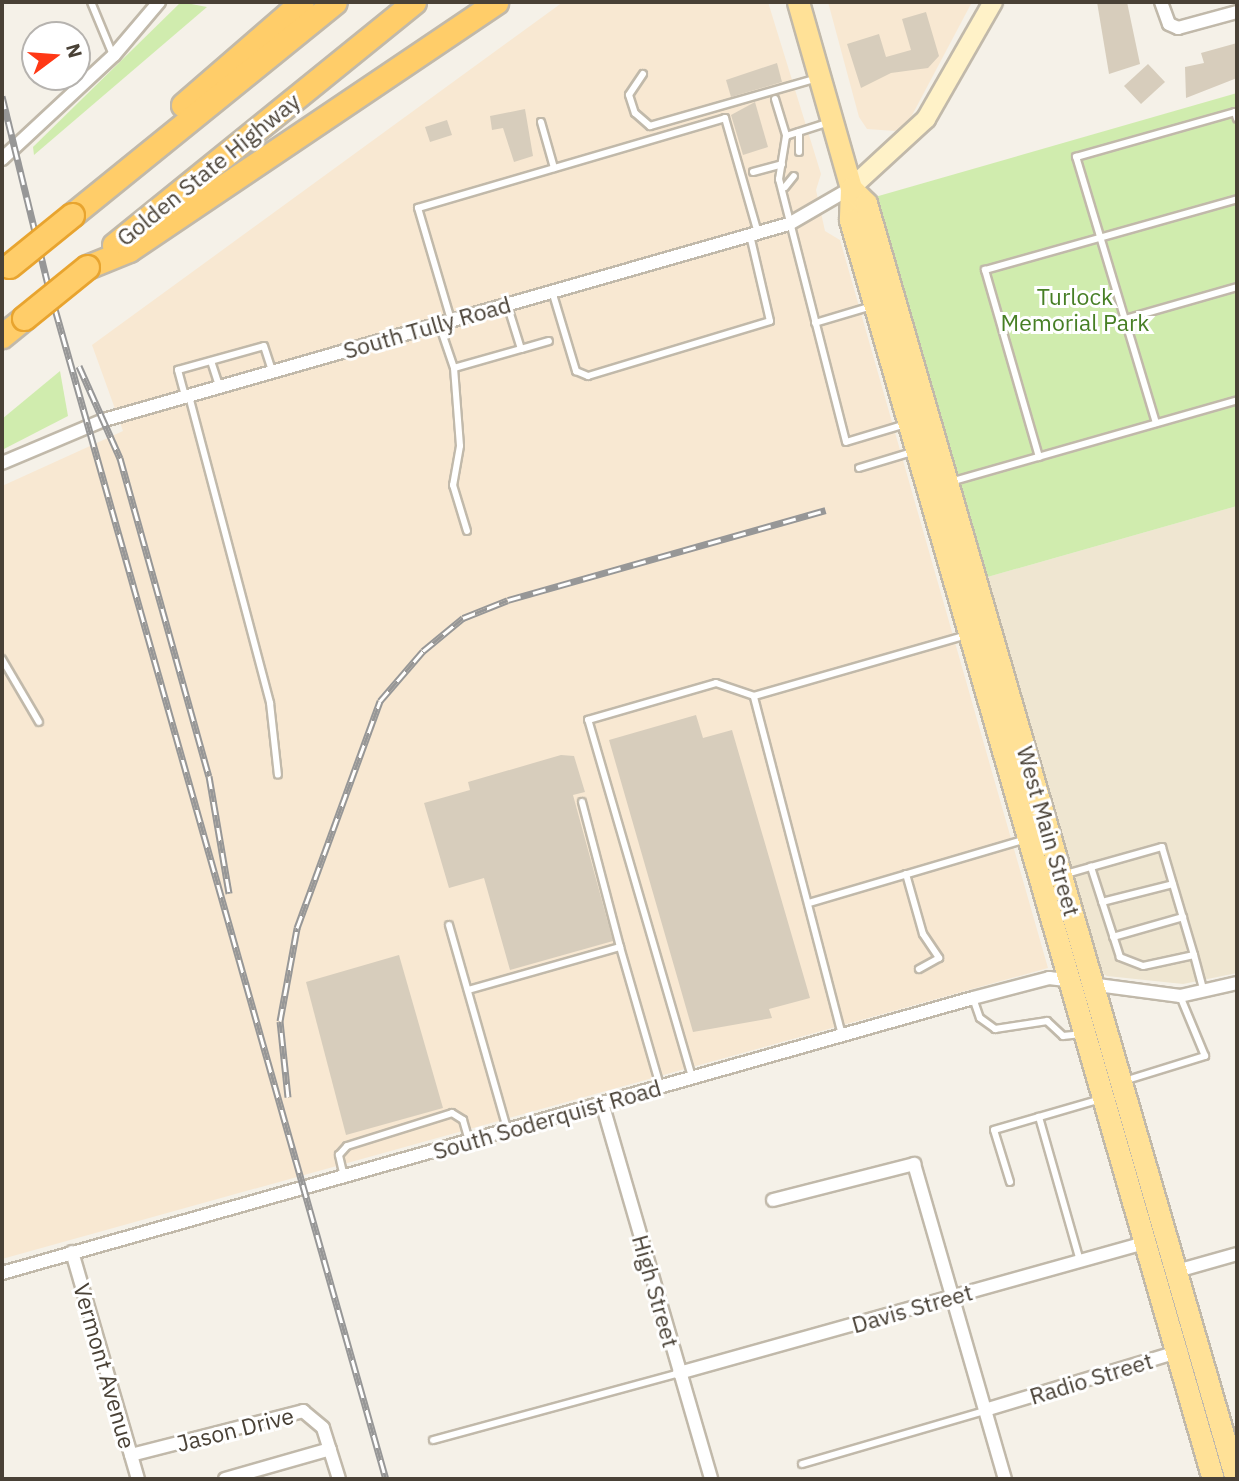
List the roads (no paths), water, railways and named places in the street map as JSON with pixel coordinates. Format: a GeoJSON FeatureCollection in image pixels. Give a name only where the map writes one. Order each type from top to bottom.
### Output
{"type":"FeatureCollection","features":[{"type":"Feature","properties":{"kind":"highway"},"geometry":{"type":"LineString","coordinates":[[115,180],[124,155],[302,2]]}},
{"type":"Feature","properties":{"kind":"highway"},"geometry":{"type":"LineString","coordinates":[[5,269],[335,2]]}},
{"type":"Feature","properties":{"kind":"highway","name":"Golden State Highway"},"geometry":{"type":"LineString","coordinates":[[2,336],[414,2]]}},
{"type":"Feature","properties":{"kind":"highway"},"geometry":{"type":"LineString","coordinates":[[87,267],[129,250],[496,2]]}},
{"type":"Feature","properties":{"kind":"main road","name":"West Main Street"},"geometry":{"type":"LineString","coordinates":[[798,2],[851,188],[847,209],[1213,1479]]}},
{"type":"Feature","properties":{"kind":"main road","name":"West Main Street"},"geometry":{"type":"LineString","coordinates":[[851,188],[866,203],[1236,1479]]}},
{"type":"Feature","properties":{"kind":"street"},"geometry":{"type":"LineString","coordinates":[[2,159],[114,55],[159,2]]}},
{"type":"Feature","properties":{"kind":"street"},"geometry":{"type":"LineString","coordinates":[[851,188],[926,119],[993,2]]}},
{"type":"Feature","properties":{"kind":"street"},"geometry":{"type":"LineString","coordinates":[[1161,2],[1173,27],[1237,12]]}},
{"type":"Feature","properties":{"kind":"street","name":"South Tully Road"},"geometry":{"type":"LineString","coordinates":[[2,463],[69,431],[187,395],[789,224],[851,188]]}},
{"type":"Feature","properties":{"kind":"street","name":"South Soderquist Road"},"geometry":{"type":"LineString","coordinates":[[2,1273],[1049,978],[1180,996],[1205,994],[1237,984]]}},
{"type":"Feature","properties":{"kind":"street","name":"High Street"},"geometry":{"type":"LineString","coordinates":[[602,1103],[711,1479]]}},
{"type":"Feature","properties":{"kind":"street"},"geometry":{"type":"LineString","coordinates":[[773,1200],[914,1164],[1005,1479]]}},
{"type":"Feature","properties":{"kind":"street","name":"Davis Street"},"geometry":{"type":"LineString","coordinates":[[679,1373],[1145,1242]]}},
{"type":"Feature","properties":{"kind":"street","name":"Vermont Avenue"},"geometry":{"type":"LineString","coordinates":[[72,1252],[138,1479]]}},
{"type":"Feature","properties":{"kind":"street"},"geometry":{"type":"LineString","coordinates":[[1177,1271],[1237,1254]]}},
{"type":"Feature","properties":{"kind":"street","name":"Radio Street"},"geometry":{"type":"LineString","coordinates":[[985,1411],[1198,1346]]}},
{"type":"Feature","properties":{"kind":"street","name":"Jason Drive"},"geometry":{"type":"LineString","coordinates":[[131,1455],[297,1411],[320,1423],[339,1479]]}},
{"type":"Feature","properties":{"kind":"street"},"geometry":{"type":"LineString","coordinates":[[225,1479],[330,1450]]}},
{"type":"Feature","properties":{"kind":"lane"},"geometry":{"type":"LineString","coordinates":[[91,2],[114,55]]}},
{"type":"Feature","properties":{"kind":"lane"},"geometry":{"type":"LineString","coordinates":[[643,74],[629,95],[640,122],[650,127],[819,77]]}},
{"type":"Feature","properties":{"kind":"lane"},"geometry":{"type":"LineString","coordinates":[[775,99],[786,136],[782,164],[789,224],[846,442],[908,424]]}},
{"type":"Feature","properties":{"kind":"lane"},"geometry":{"type":"LineString","coordinates":[[1156,423],[1076,157],[1236,113],[1237,119]]}},
{"type":"Feature","properties":{"kind":"lane"},"geometry":{"type":"LineString","coordinates":[[467,531],[453,485],[460,446],[454,368],[418,208],[725,118],[754,234],[770,321],[600,372],[576,371],[552,291]]}},
{"type":"Feature","properties":{"kind":"lane"},"geometry":{"type":"LineString","coordinates":[[541,122],[554,168]]}},
{"type":"Feature","properties":{"kind":"lane"},"geometry":{"type":"LineString","coordinates":[[786,136],[832,122]]}},
{"type":"Feature","properties":{"kind":"lane"},"geometry":{"type":"LineString","coordinates":[[799,132],[799,152]]}},
{"type":"Feature","properties":{"kind":"lane"},"geometry":{"type":"LineString","coordinates":[[753,172],[782,164]]}},
{"type":"Feature","properties":{"kind":"lane"},"geometry":{"type":"LineString","coordinates":[[785,187],[794,176]]}},
{"type":"Feature","properties":{"kind":"lane"},"geometry":{"type":"LineString","coordinates":[[1039,457],[985,270],[1237,199]]}},
{"type":"Feature","properties":{"kind":"lane"},"geometry":{"type":"LineString","coordinates":[[1125,319],[1237,287]]}},
{"type":"Feature","properties":{"kind":"lane"},"geometry":{"type":"LineString","coordinates":[[507,304],[521,349]]}},
{"type":"Feature","properties":{"kind":"lane"},"geometry":{"type":"LineString","coordinates":[[815,323],[874,305]]}},
{"type":"Feature","properties":{"kind":"lane"},"geometry":{"type":"LineString","coordinates":[[454,368],[549,341]]}},
{"type":"Feature","properties":{"kind":"lane"},"geometry":{"type":"LineString","coordinates":[[272,371],[264,346],[178,370],[270,703],[278,775]]}},
{"type":"Feature","properties":{"kind":"lane"},"geometry":{"type":"LineString","coordinates":[[211,361],[219,386]]}},
{"type":"Feature","properties":{"kind":"lane"},"geometry":{"type":"LineString","coordinates":[[948,483],[1237,400]]}},
{"type":"Feature","properties":{"kind":"lane"},"geometry":{"type":"LineString","coordinates":[[859,468],[937,444]]}},
{"type":"Feature","properties":{"kind":"lane"},"geometry":{"type":"LineString","coordinates":[[692,1077],[588,720],[716,683],[754,696],[969,634]]}},
{"type":"Feature","properties":{"kind":"lane"},"geometry":{"type":"LineString","coordinates":[[2,659],[39,722]]}},
{"type":"Feature","properties":{"kind":"lane"},"geometry":{"type":"LineString","coordinates":[[754,696],[842,1035]]}},
{"type":"Feature","properties":{"kind":"lane"},"geometry":{"type":"LineString","coordinates":[[582,802],[660,1086]]}},
{"type":"Feature","properties":{"kind":"lane"},"geometry":{"type":"LineString","coordinates":[[809,903],[1027,839]]}},
{"type":"Feature","properties":{"kind":"lane"},"geometry":{"type":"LineString","coordinates":[[1062,876],[1163,847],[1205,994]]}},
{"type":"Feature","properties":{"kind":"lane"},"geometry":{"type":"LineString","coordinates":[[1091,867],[1120,957],[1143,966],[1194,955]]}},
{"type":"Feature","properties":{"kind":"lane"},"geometry":{"type":"LineString","coordinates":[[906,874],[923,936],[939,958],[919,970]]}},
{"type":"Feature","properties":{"kind":"lane"},"geometry":{"type":"LineString","coordinates":[[1102,902],[1173,884]]}},
{"type":"Feature","properties":{"kind":"lane"},"geometry":{"type":"LineString","coordinates":[[1113,937],[1183,917]]}},
{"type":"Feature","properties":{"kind":"lane"},"geometry":{"type":"LineString","coordinates":[[449,925],[508,1129]]}},
{"type":"Feature","properties":{"kind":"lane"},"geometry":{"type":"LineString","coordinates":[[468,990],[620,947]]}},
{"type":"Feature","properties":{"kind":"lane"},"geometry":{"type":"LineString","coordinates":[[1122,1082],[1205,1056],[1180,996]]}},
{"type":"Feature","properties":{"kind":"lane"},"geometry":{"type":"LineString","coordinates":[[973,998],[981,1018],[995,1029],[1047,1021],[1066,1037],[1085,1033]]}},
{"type":"Feature","properties":{"kind":"lane"},"geometry":{"type":"LineString","coordinates":[[1010,1182],[994,1130],[1103,1098]]}},
{"type":"Feature","properties":{"kind":"lane"},"geometry":{"type":"LineString","coordinates":[[344,1177],[339,1155],[347,1146],[452,1113],[463,1121],[469,1141]]}},
{"type":"Feature","properties":{"kind":"lane"},"geometry":{"type":"LineString","coordinates":[[1039,1117],[1080,1261]]}},
{"type":"Feature","properties":{"kind":"lane"},"geometry":{"type":"LineString","coordinates":[[433,1440],[679,1373]]}},
{"type":"Feature","properties":{"kind":"lane"},"geometry":{"type":"LineString","coordinates":[[802,1464],[985,1411]]}},
{"type":"Feature","properties":{"kind":"railway"},"geometry":{"type":"LineString","coordinates":[[2,96],[48,284],[386,1479]]}},
{"type":"Feature","properties":{"kind":"railway"},"geometry":{"type":"LineString","coordinates":[[79,366],[120,458],[209,776],[229,893]]}},
{"type":"Feature","properties":{"kind":"railway"},"geometry":{"type":"LineString","coordinates":[[288,1097],[280,1021],[297,928],[380,701],[423,651],[463,618],[508,600],[825,510]]}},
{"type":"Feature","properties":{"kind":"park label","name":"Turlock Memorial Park"},"geometry":{"type":"Point","coordinates":[1075,309]}}]}
